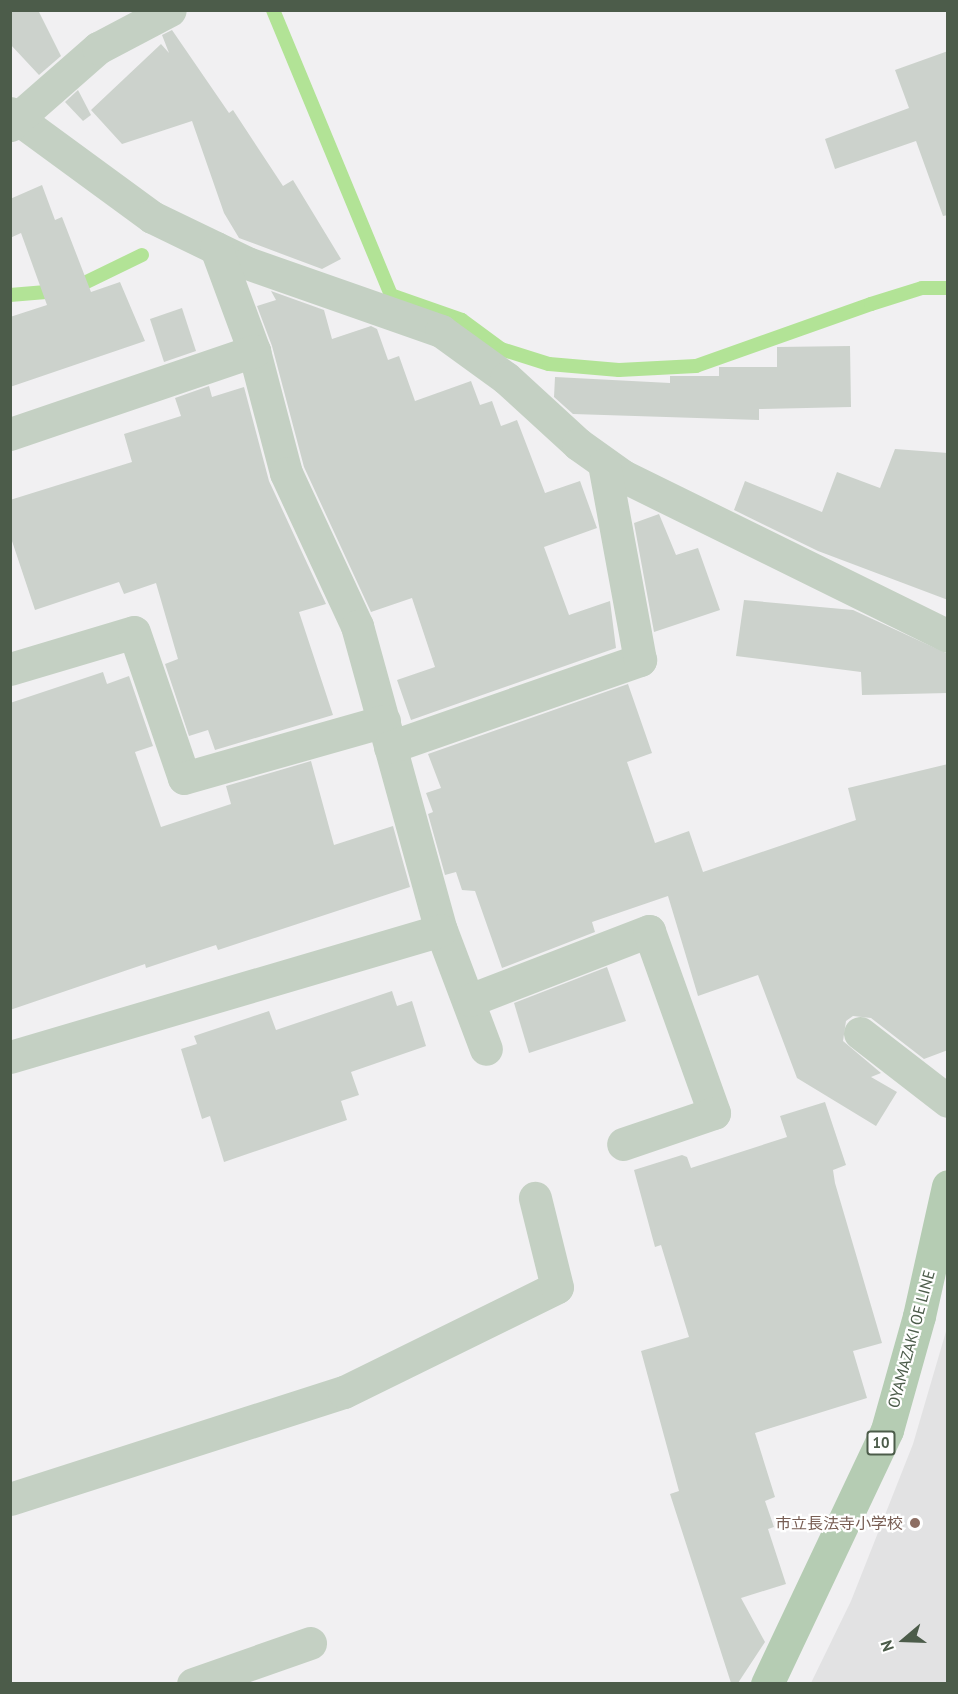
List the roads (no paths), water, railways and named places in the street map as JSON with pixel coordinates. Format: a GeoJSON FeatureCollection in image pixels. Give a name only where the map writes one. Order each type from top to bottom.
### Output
{"type":"FeatureCollection","features":[{"type":"Feature","properties":{"kind":"main road","name":"OYAMAZAKI OE LINE"},"geometry":{"type":"LineString","coordinates":[[767,1683],[887,1430],[919,1316],[948,1186]]}},
{"type":"Feature","properties":{"kind":"street"},"geometry":{"type":"LineString","coordinates":[[170,10],[98,48],[13,120],[152,217],[247,263],[441,331],[506,378],[604,464],[948,636]]}},
{"type":"Feature","properties":{"kind":"street"},"geometry":{"type":"LineString","coordinates":[[216,248],[254,351],[286,473],[357,626],[441,930],[470,1000],[486,1049]]}},
{"type":"Feature","properties":{"kind":"street"},"geometry":{"type":"LineString","coordinates":[[10,434],[254,351]]}},
{"type":"Feature","properties":{"kind":"street"},"geometry":{"type":"LineString","coordinates":[[10,669],[134,632],[184,778],[387,734],[640,660],[604,464]]}},
{"type":"Feature","properties":{"kind":"street"},"geometry":{"type":"LineString","coordinates":[[10,1057],[441,930]]}},
{"type":"Feature","properties":{"kind":"street"},"geometry":{"type":"LineString","coordinates":[[470,1000],[649,931],[714,1113],[623,1144]]}},
{"type":"Feature","properties":{"kind":"street"},"geometry":{"type":"LineString","coordinates":[[860,1033],[948,1101]]}},
{"type":"Feature","properties":{"kind":"street"},"geometry":{"type":"LineString","coordinates":[[10,1499],[344,1392],[557,1287],[535,1198]]}},
{"type":"Feature","properties":{"kind":"street"},"geometry":{"type":"LineString","coordinates":[[194,1683],[310,1643]]}},
{"type":"Feature","properties":{"kind":"waterway"},"geometry":{"type":"LineString","coordinates":[[273,10],[391,295],[462,320],[501,349],[549,364],[619,370],[696,366],[922,288],[948,288]]}},
{"type":"Feature","properties":{"kind":"waterway"},"geometry":{"type":"LineString","coordinates":[[10,295],[70,290],[142,255]]}},
{"type":"Feature","properties":{"kind":"place","name":"市立長法寺小学校"},"geometry":{"type":"Point","coordinates":[915,1523]}}]}
